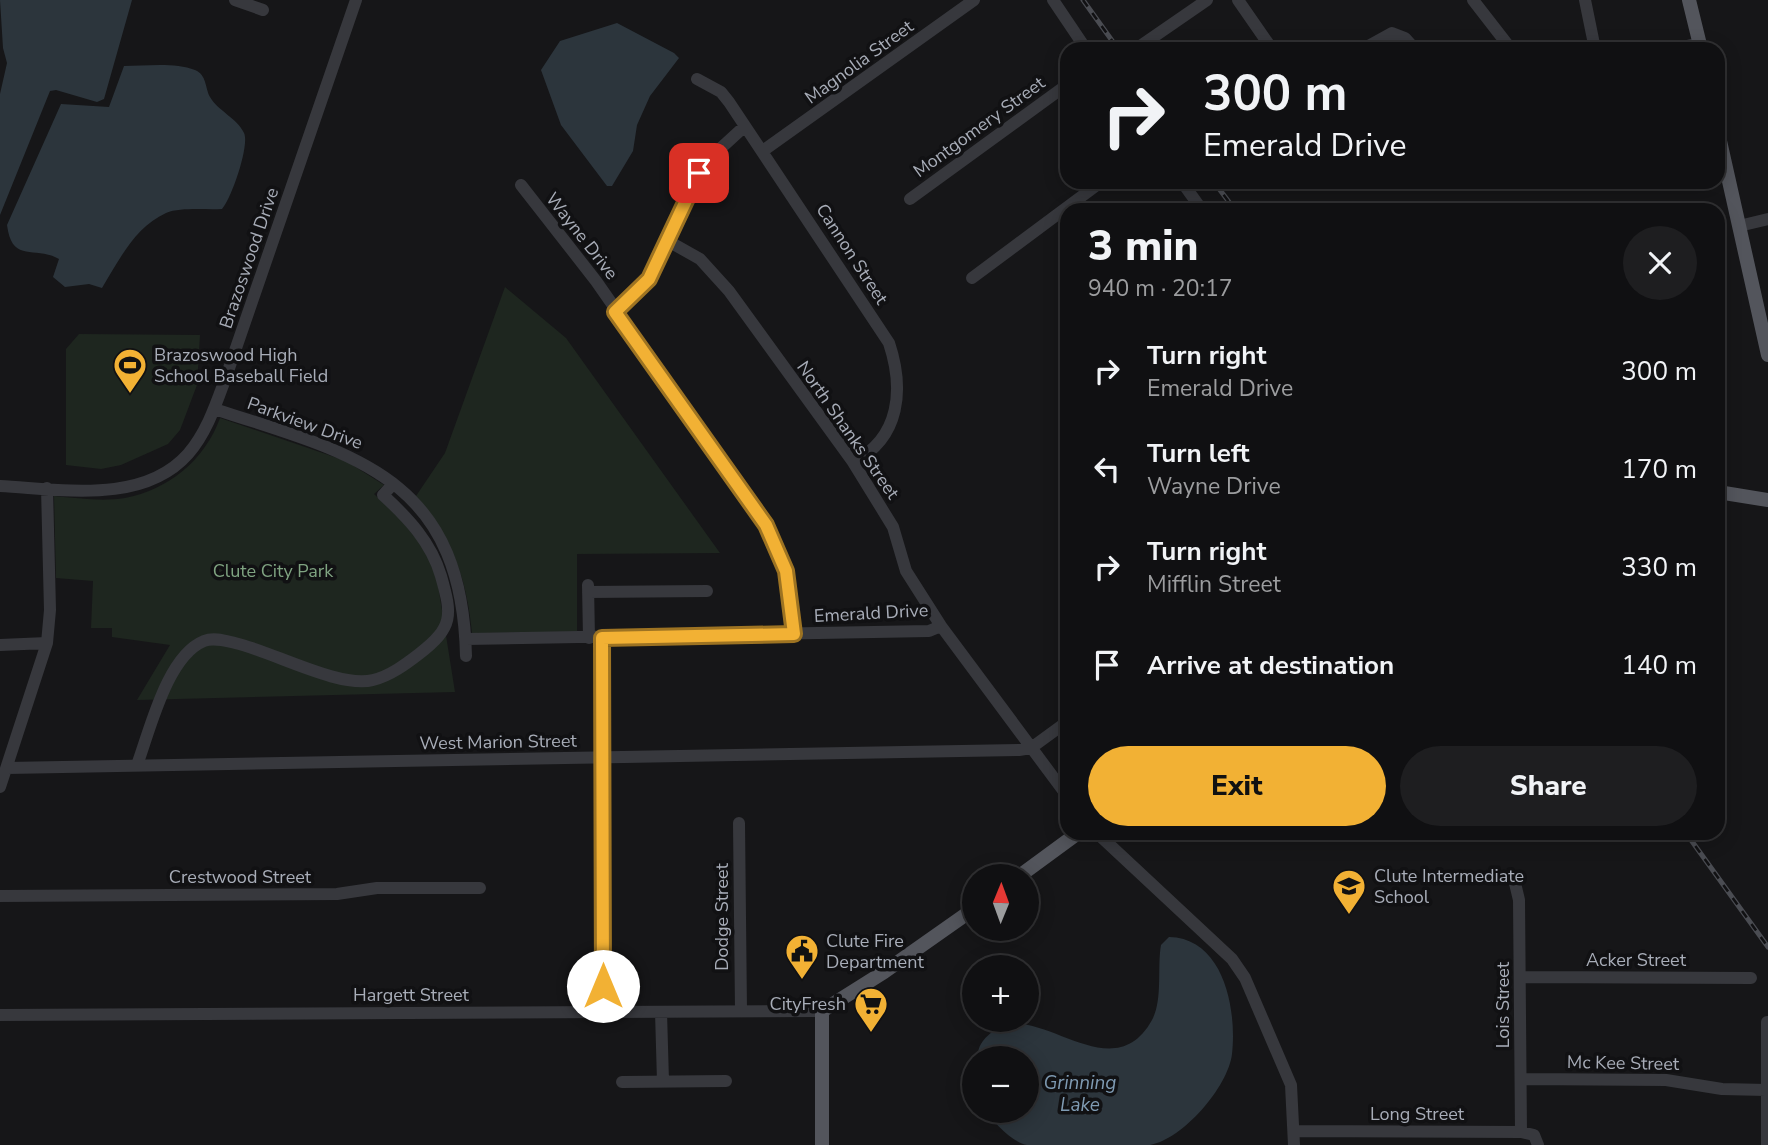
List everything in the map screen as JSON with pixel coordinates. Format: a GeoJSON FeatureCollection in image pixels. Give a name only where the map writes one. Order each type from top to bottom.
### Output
{"type":"FeatureCollection","features":[{"type":"Feature","properties":{"kind":"main road"},"geometry":{"type":"LineString","coordinates":[[1689,0],[1699,42]]}},
{"type":"Feature","properties":{"kind":"main road"},"geometry":{"type":"LineString","coordinates":[[1725,163],[1768,355]]}},
{"type":"Feature","properties":{"kind":"main road"},"geometry":{"type":"LineString","coordinates":[[1725,493],[1768,500]]}},
{"type":"Feature","properties":{"kind":"main road"},"geometry":{"type":"LineString","coordinates":[[1036,864],[1068,840]]}},
{"type":"Feature","properties":{"kind":"main road"},"geometry":{"type":"LineString","coordinates":[[822,1145],[822,1011],[884,972],[962,917]]}},
{"type":"Feature","properties":{"kind":"street"},"geometry":{"type":"LineString","coordinates":[[235,0],[263,10]]}},
{"type":"Feature","properties":{"kind":"street","name":"Brazoswood Drive"},"geometry":{"type":"LineString","coordinates":[[0,486],[121,488],[159,477],[190,452],[214,409],[356,0]]}},
{"type":"Feature","properties":{"kind":"street","name":"Magnolia Street"},"geometry":{"type":"LineString","coordinates":[[764,150],[974,0]]}},
{"type":"Feature","properties":{"kind":"street"},"geometry":{"type":"LineString","coordinates":[[1053,0],[1081,42]]}},
{"type":"Feature","properties":{"kind":"street"},"geometry":{"type":"LineString","coordinates":[[1146,42],[1207,0]]}},
{"type":"Feature","properties":{"kind":"street"},"geometry":{"type":"LineString","coordinates":[[1238,0],[1267,42]]}},
{"type":"Feature","properties":{"kind":"street"},"geometry":{"type":"LineString","coordinates":[[1473,0],[1506,42]]}},
{"type":"Feature","properties":{"kind":"street"},"geometry":{"type":"LineString","coordinates":[[1585,0],[1594,42]]}},
{"type":"Feature","properties":{"kind":"street"},"geometry":{"type":"LineString","coordinates":[[1376,42],[1392,33],[1409,42]]}},
{"type":"Feature","properties":{"kind":"street","name":"Cannon Street"},"geometry":{"type":"LineString","coordinates":[[697,79],[720,92],[764,150],[889,343],[897,366],[899,400],[894,416],[876,445],[853,462]]}},
{"type":"Feature","properties":{"kind":"street","name":"Montgomery Street"},"geometry":{"type":"LineString","coordinates":[[910,199],[1060,90]]}},
{"type":"Feature","properties":{"kind":"street"},"geometry":{"type":"LineString","coordinates":[[615,312],[649,279],[683,203],[704,166],[720,146],[744,126]]}},
{"type":"Feature","properties":{"kind":"street","name":"Wayne Drive"},"geometry":{"type":"LineString","coordinates":[[521,185],[596,281],[615,312],[766,525],[786,571],[794,634]]}},
{"type":"Feature","properties":{"kind":"street"},"geometry":{"type":"LineString","coordinates":[[1073,203],[1092,189]]}},
{"type":"Feature","properties":{"kind":"street"},"geometry":{"type":"LineString","coordinates":[[972,278],[1060,213]]}},
{"type":"Feature","properties":{"kind":"street"},"geometry":{"type":"LineString","coordinates":[[1739,226],[1768,219]]}},
{"type":"Feature","properties":{"kind":"street","name":"North Shanks Street"},"geometry":{"type":"LineString","coordinates":[[668,241],[700,259],[729,291],[853,462],[893,527],[906,571],[941,626],[1060,786]]}},
{"type":"Feature","properties":{"kind":"street","name":"Parkview Drive"},"geometry":{"type":"LineString","coordinates":[[214,409],[351,455],[393,484],[428,517],[446,546],[461,595],[466,656]]}},
{"type":"Feature","properties":{"kind":"street"},"geometry":{"type":"LineString","coordinates":[[137,765],[172,673],[195,646],[207,639],[240,644],[354,682],[375,680],[432,644],[449,621],[451,610],[439,570],[425,540],[411,521],[383,495],[393,484]]}},
{"type":"Feature","properties":{"kind":"street"},"geometry":{"type":"LineString","coordinates":[[0,787],[47,643],[50,610],[47,488]]}},
{"type":"Feature","properties":{"kind":"street"},"geometry":{"type":"LineString","coordinates":[[603,1012],[604,757],[596,638],[588,588],[707,591]]}},
{"type":"Feature","properties":{"kind":"street","name":"Emerald Drive"},"geometry":{"type":"LineString","coordinates":[[466,639],[929,631],[941,626]]}},
{"type":"Feature","properties":{"kind":"street"},"geometry":{"type":"LineString","coordinates":[[0,645],[47,643]]}},
{"type":"Feature","properties":{"kind":"street"},"geometry":{"type":"LineString","coordinates":[[1031,748],[1060,727]]}},
{"type":"Feature","properties":{"kind":"street","name":"West Marion Street"},"geometry":{"type":"LineString","coordinates":[[7,768],[1031,748]]}},
{"type":"Feature","properties":{"kind":"street","name":"Dodge Street"},"geometry":{"type":"LineString","coordinates":[[739,823],[741,1012]]}},
{"type":"Feature","properties":{"kind":"street"},"geometry":{"type":"LineString","coordinates":[[1104,840],[1232,959],[1245,978],[1291,1084],[1294,1145]]}},
{"type":"Feature","properties":{"kind":"street","name":"Lois Street"},"geometry":{"type":"LineString","coordinates":[[1514,879],[1519,901],[1521,1132]]}},
{"type":"Feature","properties":{"kind":"street","name":"Crestwood Street"},"geometry":{"type":"LineString","coordinates":[[0,896],[337,894],[377,888],[480,888]]}},
{"type":"Feature","properties":{"kind":"street","name":"Acker Street"},"geometry":{"type":"LineString","coordinates":[[1520,977],[1751,978]]}},
{"type":"Feature","properties":{"kind":"street","name":"Hargett Street"},"geometry":{"type":"LineString","coordinates":[[0,1015],[822,1011]]}},
{"type":"Feature","properties":{"kind":"street"},"geometry":{"type":"LineString","coordinates":[[661,1012],[663,1081]]}},
{"type":"Feature","properties":{"kind":"street"},"geometry":{"type":"LineString","coordinates":[[1767,1022],[1767,1145]]}},
{"type":"Feature","properties":{"kind":"street","name":"Mc Kee Street"},"geometry":{"type":"LineString","coordinates":[[1521,1079],[1666,1080],[1722,1089],[1766,1090]]}},
{"type":"Feature","properties":{"kind":"street"},"geometry":{"type":"LineString","coordinates":[[622,1082],[726,1081]]}},
{"type":"Feature","properties":{"kind":"street","name":"Long Street"},"geometry":{"type":"LineString","coordinates":[[1294,1131],[1521,1132],[1534,1135],[1538,1142]]}},
{"type":"Feature","properties":{"kind":"green space"},"geometry":{"type":"Polygon","coordinates":[[[505,287],[566,338],[720,553],[577,554],[577,632],[472,633],[470,613],[456,560],[429,511],[416,496],[445,453],[505,287]]]}},
{"type":"Feature","properties":{"kind":"green space","name":"Brazoswood High School Baseball Field"},"geometry":{"type":"Polygon","coordinates":[[[79,334],[200,335],[197,385],[180,430],[168,444],[121,465],[101,469],[66,465],[66,349],[79,334]]]}},
{"type":"Feature","properties":{"kind":"green space","name":"Clute City Park"},"geometry":{"type":"Polygon","coordinates":[[[220,418],[346,461],[384,485],[374,494],[400,519],[434,560],[455,692],[137,700],[170,645],[112,637],[112,628],[91,628],[93,581],[56,578],[54,496],[116,499],[156,488],[195,460],[220,418]]]}},
{"type":"Feature","properties":{"kind":"water"},"geometry":{"type":"Polygon","coordinates":[[[0,0],[132,0],[104,99],[97,102],[56,90],[50,91],[0,215],[0,94],[7,63],[3,48],[0,0]]]}},
{"type":"Feature","properties":{"kind":"water"},"geometry":{"type":"Polygon","coordinates":[[[617,23],[679,58],[650,96],[637,125],[633,151],[612,186],[607,186],[561,125],[541,70],[560,41],[617,23]]]}},
{"type":"Feature","properties":{"kind":"water"},"geometry":{"type":"Polygon","coordinates":[[[169,65],[199,72],[213,102],[237,123],[244,133],[239,172],[222,209],[186,209],[166,213],[137,235],[102,288],[89,284],[65,287],[53,277],[59,259],[19,249],[10,237],[7,225],[61,104],[109,107],[124,66],[169,65]]]}},
{"type":"Feature","properties":{"kind":"water","name":"Grinning Lake"},"geometry":{"type":"Polygon","coordinates":[[[1169,937],[1188,941],[1203,950],[1223,979],[1229,998],[1233,1036],[1229,1067],[1202,1110],[1176,1133],[1150,1145],[1027,1145],[1004,1131],[996,1123],[1039,1123],[1039,1046],[980,1046],[983,1041],[992,1032],[1039,1032],[1039,1028],[1095,1047],[1116,1048],[1135,1040],[1152,1020],[1155,1012],[1159,993],[1161,945],[1169,937]]]}},
{"type":"Feature","properties":{"kind":"railway"},"geometry":{"type":"LineString","coordinates":[[1083,0],[1113,42]]}},
{"type":"Feature","properties":{"kind":"railway"},"geometry":{"type":"LineString","coordinates":[[1219,189],[1230,203]]}},
{"type":"Feature","properties":{"kind":"railway"},"geometry":{"type":"LineString","coordinates":[[1691,840],[1768,947]]}},
{"type":"Feature","properties":{"kind":"place","name":"Brazoswood High School Baseball Field"},"geometry":{"type":"Point","coordinates":[130,395]}},
{"type":"Feature","properties":{"kind":"place","name":"Clute Intermediate School"},"geometry":{"type":"Point","coordinates":[1349,916]}},
{"type":"Feature","properties":{"kind":"place","name":"Clute Fire Department"},"geometry":{"type":"Point","coordinates":[802,981]}},
{"type":"Feature","properties":{"kind":"place","name":"CityFresh"},"geometry":{"type":"Point","coordinates":[871,1034]}},
{"type":"Feature","properties":{"kind":"route"},"geometry":{"type":"LineString","coordinates":[[603,986],[602,638],[794,634],[786,571],[766,525],[615,312],[649,279],[699,173]]}}]}
